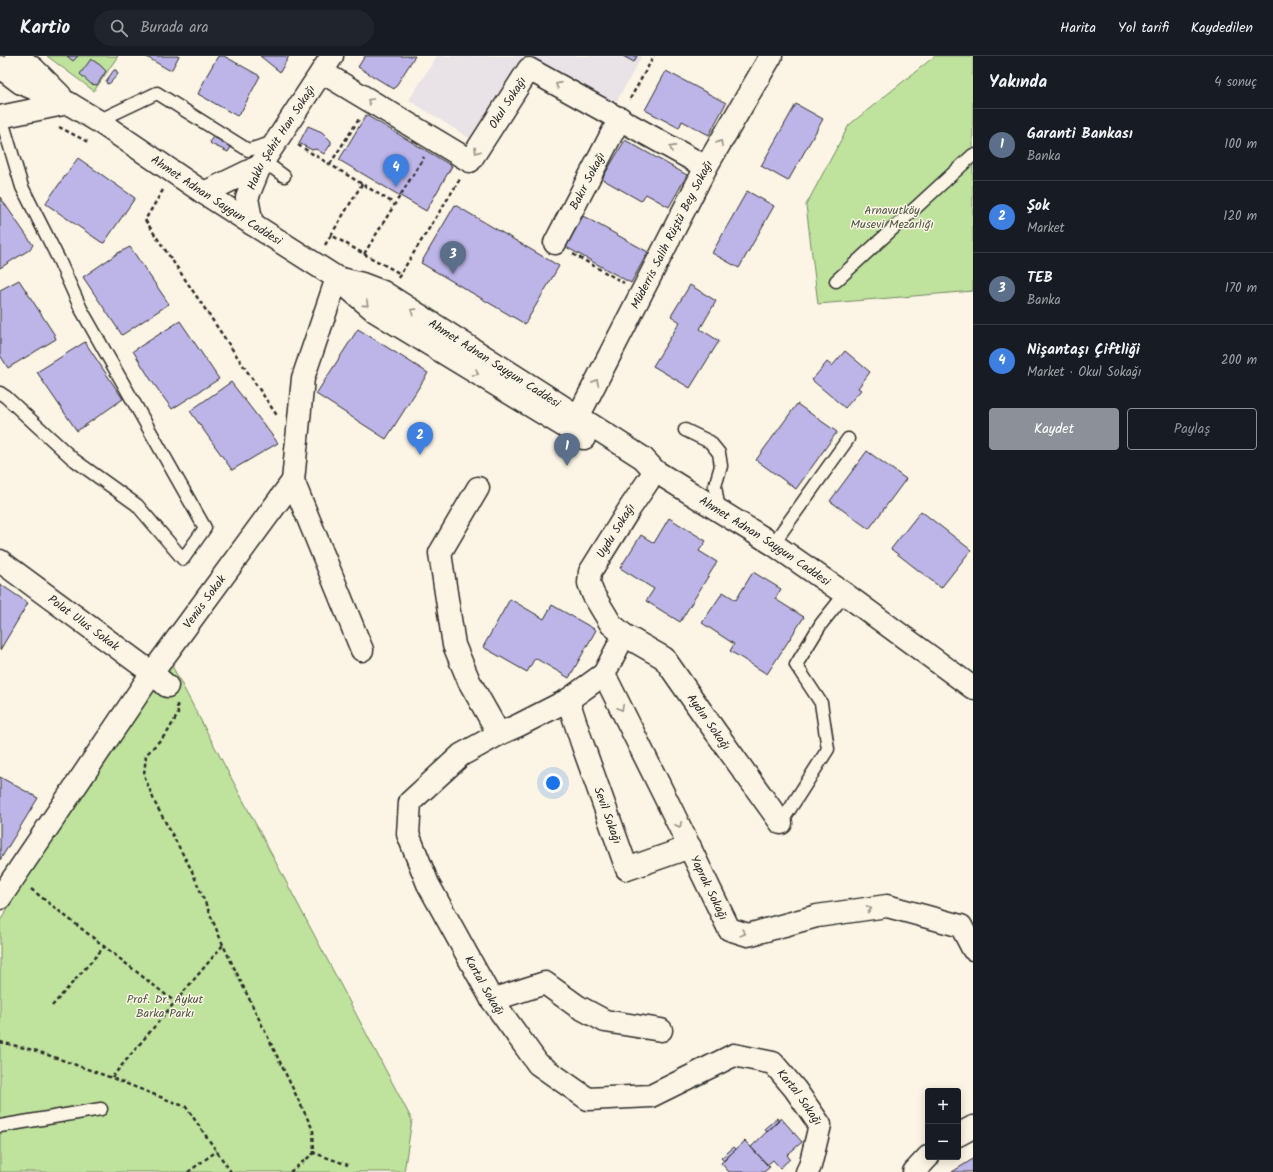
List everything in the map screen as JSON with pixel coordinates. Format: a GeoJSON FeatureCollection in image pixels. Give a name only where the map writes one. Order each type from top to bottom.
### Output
{"type":"FeatureCollection","features":[{"type":"Feature","properties":{"kind":"street"},"geometry":{"type":"LineString","coordinates":[[16,56],[34,69],[68,103]]}},
{"type":"Feature","properties":{"kind":"street","name":"Müderris Salih Rüştü Bey Sokağı"},"geometry":{"type":"LineString","coordinates":[[575,424],[706,167],[771,56]]}},
{"type":"Feature","properties":{"kind":"street"},"geometry":{"type":"LineString","coordinates":[[327,64],[470,161]]}},
{"type":"Feature","properties":{"kind":"street","name":"Hakkı Şehit Han Sokağı"},"geometry":{"type":"LineString","coordinates":[[252,224],[247,198],[260,166],[327,64]]}},
{"type":"Feature","properties":{"kind":"street","name":"Ahmet Adnan Saygun Caddesi"},"geometry":{"type":"LineString","coordinates":[[0,68],[21,83],[68,103],[98,121],[204,193],[337,278],[362,284],[388,295],[575,424],[643,458],[660,474],[773,544],[845,594],[973,688]]}},
{"type":"Feature","properties":{"kind":"street","name":"Okul Sokağı"},"geometry":{"type":"LineString","coordinates":[[470,161],[529,69],[620,118],[706,167]]}},
{"type":"Feature","properties":{"kind":"street"},"geometry":{"type":"LineString","coordinates":[[1,117],[68,103]]}},
{"type":"Feature","properties":{"kind":"street","name":"Bakır Sokağı"},"geometry":{"type":"LineString","coordinates":[[555,243],[620,118]]}},
{"type":"Feature","properties":{"kind":"street"},"geometry":{"type":"LineString","coordinates":[[204,193],[260,166]]}},
{"type":"Feature","properties":{"kind":"street"},"geometry":{"type":"LineString","coordinates":[[362,650],[294,481],[303,378],[337,278],[375,311],[575,424]]}},
{"type":"Feature","properties":{"kind":"street","name":"Uydu Sokağı"},"geometry":{"type":"LineString","coordinates":[[624,635],[611,624],[593,594],[589,584],[590,572],[630,508],[660,474]]}},
{"type":"Feature","properties":{"kind":"street","name":"Venüs Sokak"},"geometry":{"type":"LineString","coordinates":[[0,896],[160,680],[294,481]]}},
{"type":"Feature","properties":{"kind":"street"},"geometry":{"type":"LineString","coordinates":[[478,488],[440,553],[454,645],[469,681],[499,734]]}},
{"type":"Feature","properties":{"kind":"street","name":"Polat Ulus Sokak"},"geometry":{"type":"LineString","coordinates":[[0,561],[160,680]]}},
{"type":"Feature","properties":{"kind":"street","name":"Kartal Sokağı"},"geometry":{"type":"LineString","coordinates":[[624,635],[604,674],[568,700],[499,734],[461,755],[410,802],[408,834],[428,884],[492,1000],[538,1064],[588,1099],[651,1096],[734,1055],[773,1063],[795,1089],[820,1125],[810,1166],[807,1172]]}},
{"type":"Feature","properties":{"kind":"street","name":"Aydın Sokağı"},"geometry":{"type":"LineString","coordinates":[[624,635],[664,658],[782,822]]}},
{"type":"Feature","properties":{"kind":"street","name":"Yaprak Sokağı"},"geometry":{"type":"LineString","coordinates":[[604,674],[729,929],[748,935],[817,916],[887,906],[961,926],[973,949]]}},
{"type":"Feature","properties":{"kind":"street","name":"Sevil Sokağı"},"geometry":{"type":"LineString","coordinates":[[568,700],[627,869],[690,847]]}},
{"type":"Feature","properties":{"kind":"street"},"geometry":{"type":"LineString","coordinates":[[492,1000],[545,983],[577,1006],[605,1021],[661,1030]]}},
{"type":"Feature","properties":{"kind":"street"},"geometry":{"type":"LineString","coordinates":[[961,1133],[973,1127]]}},
{"type":"Feature","properties":{"kind":"street"},"geometry":{"type":"LineString","coordinates":[[914,1172],[925,1160]]}},
{"type":"Feature","properties":{"kind":"lane"},"geometry":{"type":"LineString","coordinates":[[98,121],[157,93],[248,150],[278,138]]}},
{"type":"Feature","properties":{"kind":"lane"},"geometry":{"type":"LineString","coordinates":[[0,393],[73,459],[137,505],[183,558],[205,528],[81,309],[59,260],[22,187],[1,117]]}},
{"type":"Feature","properties":{"kind":"lane"},"geometry":{"type":"LineString","coordinates":[[836,281],[973,155]]}},
{"type":"Feature","properties":{"kind":"lane"},"geometry":{"type":"LineString","coordinates":[[260,166],[273,168],[284,176]]}},
{"type":"Feature","properties":{"kind":"lane"},"geometry":{"type":"LineString","coordinates":[[685,430],[710,442],[720,453],[722,466],[715,486],[719,511]]}},
{"type":"Feature","properties":{"kind":"lane"},"geometry":{"type":"LineString","coordinates":[[773,544],[848,439]]}},
{"type":"Feature","properties":{"kind":"lane"},"geometry":{"type":"LineString","coordinates":[[782,822],[828,749],[821,703],[796,665],[821,624],[845,594]]}},
{"type":"Feature","properties":{"kind":"lane"},"geometry":{"type":"LineString","coordinates":[[0,1126],[101,1109]]}},
{"type":"Feature","properties":{"kind":"path"},"geometry":{"type":"LineString","coordinates":[[620,118],[654,56]]}},
{"type":"Feature","properties":{"kind":"path"},"geometry":{"type":"LineString","coordinates":[[330,164],[362,114]]}},
{"type":"Feature","properties":{"kind":"path"},"geometry":{"type":"LineString","coordinates":[[53,124],[91,144]]}},
{"type":"Feature","properties":{"kind":"path"},"geometry":{"type":"LineString","coordinates":[[278,138],[330,164],[395,204]]}},
{"type":"Feature","properties":{"kind":"path"},"geometry":{"type":"LineString","coordinates":[[364,254],[426,153]]}},
{"type":"Feature","properties":{"kind":"path"},"geometry":{"type":"LineString","coordinates":[[388,295],[470,161]]}},
{"type":"Feature","properties":{"kind":"path"},"geometry":{"type":"LineString","coordinates":[[362,184],[331,235],[400,274]]}},
{"type":"Feature","properties":{"kind":"path"},"geometry":{"type":"LineString","coordinates":[[164,188],[145,220],[279,419]]}},
{"type":"Feature","properties":{"kind":"path"},"geometry":{"type":"LineString","coordinates":[[555,243],[642,293]]}},
{"type":"Feature","properties":{"kind":"path"},"geometry":{"type":"LineString","coordinates":[[160,680],[177,704],[178,714],[167,732],[146,755],[144,775],[155,803],[191,870],[223,945],[313,1130],[314,1153]]}},
{"type":"Feature","properties":{"kind":"path"},"geometry":{"type":"LineString","coordinates":[[14,877],[175,1002]]}},
{"type":"Feature","properties":{"kind":"path"},"geometry":{"type":"LineString","coordinates":[[112,1078],[223,945]]}},
{"type":"Feature","properties":{"kind":"path"},"geometry":{"type":"LineString","coordinates":[[52,1006],[104,947]]}},
{"type":"Feature","properties":{"kind":"path"},"geometry":{"type":"LineString","coordinates":[[0,1042],[37,1051],[186,1107],[231,1172]]}},
{"type":"Feature","properties":{"kind":"path"},"geometry":{"type":"LineString","coordinates":[[188,1172],[217,1151]]}},
{"type":"Feature","properties":{"kind":"path"},"geometry":{"type":"LineString","coordinates":[[314,1153],[348,1165]]}},
{"type":"Feature","properties":{"kind":"path"},"geometry":{"type":"LineString","coordinates":[[290,1172],[314,1153]]}},
{"type":"Feature","properties":{"kind":"shaded area"},"geometry":{"type":"Polygon","coordinates":[[[437,56],[524,56],[472,140],[409,100],[437,56]]]}},
{"type":"Feature","properties":{"kind":"shaded area"},"geometry":{"type":"Polygon","coordinates":[[[527,56],[642,56],[614,106],[527,56]]]}},
{"type":"Feature","properties":{"kind":"green space"},"geometry":{"type":"Polygon","coordinates":[[[47,56],[118,56],[94,91],[47,56]]]}},
{"type":"Feature","properties":{"kind":"green space","name":"Arnavutköy Musevi Mezarlığı"},"geometry":{"type":"Polygon","coordinates":[[[935,56],[973,56],[973,291],[818,304],[806,205],[849,125],[935,56]]]}},
{"type":"Feature","properties":{"kind":"green space","name":"Prof. Dr. Aykut Barka Parkı"},"geometry":{"type":"Polygon","coordinates":[[[170,662],[412,1120],[404,1172],[0,1172],[0,921],[48,842],[170,662]]]}},
{"type":"Feature","properties":{"kind":"building"},"geometry":{"type":"Polygon","coordinates":[[[67,56],[78,56],[73,61],[67,56]]]}},
{"type":"Feature","properties":{"kind":"building"},"geometry":{"type":"Polygon","coordinates":[[[145,56],[179,56],[172,69],[169,70],[145,56]]]}},
{"type":"Feature","properties":{"kind":"building"},"geometry":{"type":"Polygon","coordinates":[[[218,56],[224,56],[260,76],[241,112],[237,116],[198,94],[218,56]]]}},
{"type":"Feature","properties":{"kind":"building"},"geometry":{"type":"Polygon","coordinates":[[[260,56],[289,56],[280,72],[260,56]]]}},
{"type":"Feature","properties":{"kind":"building"},"geometry":{"type":"Polygon","coordinates":[[[365,56],[415,56],[394,89],[358,67],[365,56]]]}},
{"type":"Feature","properties":{"kind":"building"},"geometry":{"type":"Polygon","coordinates":[[[623,56],[637,56],[634,62],[623,56]]]}},
{"type":"Feature","properties":{"kind":"building"},"geometry":{"type":"Polygon","coordinates":[[[91,59],[106,71],[97,85],[91,84],[80,74],[91,59]]]}},
{"type":"Feature","properties":{"kind":"building"},"geometry":{"type":"Polygon","coordinates":[[[114,70],[116,70],[118,74],[110,83],[107,84],[106,81],[114,70]]]}},
{"type":"Feature","properties":{"kind":"building"},"geometry":{"type":"Polygon","coordinates":[[[666,71],[726,103],[709,135],[682,121],[679,128],[645,110],[666,71]]]}},
{"type":"Feature","properties":{"kind":"building"},"geometry":{"type":"Polygon","coordinates":[[[796,104],[823,119],[788,181],[761,166],[796,104]]]}},
{"type":"Feature","properties":{"kind":"building"},"geometry":{"type":"Polygon","coordinates":[[[366,115],[452,166],[426,211],[339,160],[366,115]]]}},
{"type":"Feature","properties":{"kind":"building"},"geometry":{"type":"Polygon","coordinates":[[[308,126],[322,132],[331,141],[331,144],[324,154],[316,149],[312,150],[299,143],[308,126]]]}},
{"type":"Feature","properties":{"kind":"building"},"geometry":{"type":"Polygon","coordinates":[[[213,137],[230,145],[231,147],[228,152],[211,144],[210,141],[213,137]]]}},
{"type":"Feature","properties":{"kind":"building"},"geometry":{"type":"Polygon","coordinates":[[[625,140],[687,175],[669,207],[646,194],[641,201],[602,179],[625,140]]]}},
{"type":"Feature","properties":{"kind":"building"},"geometry":{"type":"Polygon","coordinates":[[[78,158],[135,198],[104,243],[46,204],[78,158]]]}},
{"type":"Feature","properties":{"kind":"building"},"geometry":{"type":"Polygon","coordinates":[[[747,191],[774,206],[739,268],[712,253],[747,191]]]}},
{"type":"Feature","properties":{"kind":"building"},"geometry":{"type":"Polygon","coordinates":[[[0,197],[33,245],[29,250],[0,268],[0,197]]]}},
{"type":"Feature","properties":{"kind":"building"},"geometry":{"type":"Polygon","coordinates":[[[455,205],[559,266],[525,324],[421,263],[455,205]]]}},
{"type":"Feature","properties":{"kind":"building"},"geometry":{"type":"Polygon","coordinates":[[[583,216],[648,252],[631,283],[566,247],[583,216]]]}},
{"type":"Feature","properties":{"kind":"building"},"geometry":{"type":"Polygon","coordinates":[[[130,247],[169,304],[122,335],[83,277],[118,253],[130,247]]]}},
{"type":"Feature","properties":{"kind":"building"},"geometry":{"type":"Polygon","coordinates":[[[19,280],[56,339],[8,368],[0,355],[0,290],[19,280]]]}},
{"type":"Feature","properties":{"kind":"building"},"geometry":{"type":"Polygon","coordinates":[[[690,285],[716,301],[700,329],[719,341],[690,388],[653,366],[680,322],[671,316],[690,285]]]}},
{"type":"Feature","properties":{"kind":"building"},"geometry":{"type":"Polygon","coordinates":[[[180,321],[219,379],[172,409],[151,380],[133,351],[180,321]]]}},
{"type":"Feature","properties":{"kind":"building"},"geometry":{"type":"Polygon","coordinates":[[[358,329],[428,373],[386,439],[316,394],[358,329]]]}},
{"type":"Feature","properties":{"kind":"building"},"geometry":{"type":"Polygon","coordinates":[[[85,342],[123,399],[77,431],[37,372],[85,342]]]}},
{"type":"Feature","properties":{"kind":"building"},"geometry":{"type":"Polygon","coordinates":[[[845,351],[870,372],[858,388],[861,390],[845,408],[812,380],[827,362],[832,366],[845,351]]]}},
{"type":"Feature","properties":{"kind":"building"},"geometry":{"type":"Polygon","coordinates":[[[231,382],[278,443],[232,470],[190,411],[231,382]]]}},
{"type":"Feature","properties":{"kind":"building"},"geometry":{"type":"Polygon","coordinates":[[[797,404],[837,432],[796,489],[756,460],[797,404]]]}},
{"type":"Feature","properties":{"kind":"building"},"geometry":{"type":"Polygon","coordinates":[[[867,451],[906,479],[869,529],[830,501],[867,451]]]}},
{"type":"Feature","properties":{"kind":"building"},"geometry":{"type":"Polygon","coordinates":[[[921,511],[971,550],[941,588],[891,549],[921,511]]]}},
{"type":"Feature","properties":{"kind":"building"},"geometry":{"type":"Polygon","coordinates":[[[669,518],[706,541],[699,551],[717,562],[680,622],[646,601],[654,589],[620,568],[641,535],[654,543],[669,518]]]}},
{"type":"Feature","properties":{"kind":"building"},"geometry":{"type":"Polygon","coordinates":[[[753,572],[781,589],[775,599],[804,617],[767,674],[730,651],[734,644],[702,623],[723,592],[736,600],[753,572]]]}},
{"type":"Feature","properties":{"kind":"building"},"geometry":{"type":"Polygon","coordinates":[[[0,584],[28,603],[0,650],[0,584]]]}},
{"type":"Feature","properties":{"kind":"building"},"geometry":{"type":"Polygon","coordinates":[[[510,599],[544,619],[552,605],[596,630],[569,678],[535,658],[527,672],[483,647],[510,599]]]}},
{"type":"Feature","properties":{"kind":"building"},"geometry":{"type":"Polygon","coordinates":[[[0,777],[38,798],[0,860],[0,777]]]}},
{"type":"Feature","properties":{"kind":"building"},"geometry":{"type":"Polygon","coordinates":[[[777,1118],[779,1121],[767,1132],[764,1129],[777,1118]]]}},
{"type":"Feature","properties":{"kind":"building"},"geometry":{"type":"Polygon","coordinates":[[[781,1118],[802,1142],[787,1155],[790,1159],[780,1168],[773,1160],[767,1165],[751,1147],[781,1118]]]}},
{"type":"Feature","properties":{"kind":"building"},"geometry":{"type":"Polygon","coordinates":[[[745,1141],[770,1167],[764,1172],[729,1172],[721,1163],[745,1141]]]}},
{"type":"Feature","properties":{"kind":"building"},"geometry":{"type":"Polygon","coordinates":[[[734,1147],[736,1149],[724,1161],[721,1158],[734,1147]]]}},
{"type":"Feature","properties":{"kind":"building"},"geometry":{"type":"Polygon","coordinates":[[[973,1159],[973,1172],[952,1172],[973,1159]]]}},
{"type":"Feature","properties":{"kind":"place","name":"Nişantaşı Çiftliği"},"geometry":{"type":"Point","coordinates":[396,187]}},
{"type":"Feature","properties":{"kind":"place","name":"TEB"},"geometry":{"type":"Point","coordinates":[453,274]}},
{"type":"Feature","properties":{"kind":"place","name":"Şok"},"geometry":{"type":"Point","coordinates":[420,455]}},
{"type":"Feature","properties":{"kind":"place","name":"Garanti Bankası"},"geometry":{"type":"Point","coordinates":[567,466]}}]}
